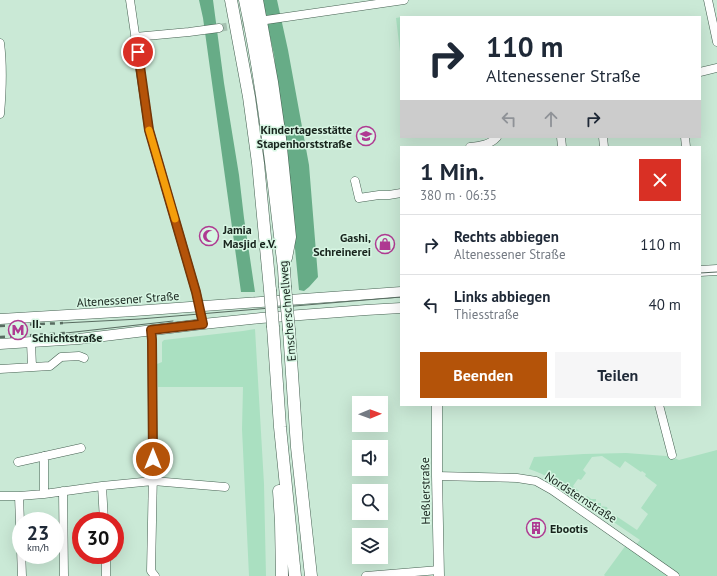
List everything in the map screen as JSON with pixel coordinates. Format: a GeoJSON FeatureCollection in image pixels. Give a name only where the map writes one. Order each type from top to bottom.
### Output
{"type":"FeatureCollection","features":[{"type":"Feature","properties":{"kind":"highway"},"geometry":{"type":"LineString","coordinates":[[224,0],[240,50]]}},
{"type":"Feature","properties":{"kind":"highway","name":"Emscherschnellweg"},"geometry":{"type":"LineString","coordinates":[[231,0],[249,97],[258,163],[270,290],[280,426],[295,576]]}},
{"type":"Feature","properties":{"kind":"highway","name":"Emscherschnellweg"},"geometry":{"type":"LineString","coordinates":[[245,0],[268,136],[284,269],[297,447],[311,576]]}},
{"type":"Feature","properties":{"kind":"highway"},"geometry":{"type":"LineString","coordinates":[[257,0],[272,82],[280,138],[287,206],[290,237],[284,269]]}},
{"type":"Feature","properties":{"kind":"highway"},"geometry":{"type":"LineString","coordinates":[[280,426],[276,450],[281,522],[282,576]]}},
{"type":"Feature","properties":{"kind":"main road"},"geometry":{"type":"LineString","coordinates":[[701,271],[717,270]]}},
{"type":"Feature","properties":{"kind":"main road","name":"Altenessener Straße"},"geometry":{"type":"LineString","coordinates":[[0,319],[200,307],[400,292]]}},
{"type":"Feature","properties":{"kind":"main road"},"geometry":{"type":"LineString","coordinates":[[0,344],[79,339],[203,324],[400,308]]}},
{"type":"Feature","properties":{"kind":"main road","name":"Heßlerstraße"},"geometry":{"type":"LineString","coordinates":[[437,406],[439,573]]}},
{"type":"Feature","properties":{"kind":"street"},"geometry":{"type":"LineString","coordinates":[[130,0],[149,130],[200,307],[203,324]]}},
{"type":"Feature","properties":{"kind":"street"},"geometry":{"type":"LineString","coordinates":[[266,20],[358,3],[404,0]]}},
{"type":"Feature","properties":{"kind":"street"},"geometry":{"type":"LineString","coordinates":[[708,0],[717,42]]}},
{"type":"Feature","properties":{"kind":"street"},"geometry":{"type":"LineString","coordinates":[[135,37],[220,28]]}},
{"type":"Feature","properties":{"kind":"street"},"geometry":{"type":"LineString","coordinates":[[0,43],[2,93],[0,114]]}},
{"type":"Feature","properties":{"kind":"street"},"geometry":{"type":"LineString","coordinates":[[701,72],[717,68]]}},
{"type":"Feature","properties":{"kind":"street"},"geometry":{"type":"LineString","coordinates":[[479,146],[496,138]]}},
{"type":"Feature","properties":{"kind":"street"},"geometry":{"type":"LineString","coordinates":[[355,182],[358,198],[400,193]]}},
{"type":"Feature","properties":{"kind":"street"},"geometry":{"type":"LineString","coordinates":[[151,330],[153,481],[151,571],[155,576]]}},
{"type":"Feature","properties":{"kind":"street"},"geometry":{"type":"LineString","coordinates":[[31,342],[32,367]]}},
{"type":"Feature","properties":{"kind":"street"},"geometry":{"type":"LineString","coordinates":[[0,368],[50,366],[61,357],[78,356],[84,358]]}},
{"type":"Feature","properties":{"kind":"street"},"geometry":{"type":"LineString","coordinates":[[659,406],[672,455]]}},
{"type":"Feature","properties":{"kind":"street"},"geometry":{"type":"LineString","coordinates":[[18,462],[81,448]]}},
{"type":"Feature","properties":{"kind":"street"},"geometry":{"type":"LineString","coordinates":[[44,456],[44,494]]}},
{"type":"Feature","properties":{"kind":"street","name":"Nordsternstraße"},"geometry":{"type":"LineString","coordinates":[[437,476],[517,478],[536,481],[552,490],[675,576]]}},
{"type":"Feature","properties":{"kind":"street"},"geometry":{"type":"LineString","coordinates":[[0,496],[44,494],[153,481],[225,486]]}},
{"type":"Feature","properties":{"kind":"street"},"geometry":{"type":"LineString","coordinates":[[102,486],[103,512]]}},
{"type":"Feature","properties":{"kind":"street"},"geometry":{"type":"LineString","coordinates":[[63,491],[64,576]]}},
{"type":"Feature","properties":{"kind":"street"},"geometry":{"type":"LineString","coordinates":[[19,496],[22,576]]}},
{"type":"Feature","properties":{"kind":"street"},"geometry":{"type":"LineString","coordinates":[[106,564],[106,576]]}},
{"type":"Feature","properties":{"kind":"street"},"geometry":{"type":"LineString","coordinates":[[366,576],[439,573]]}},
{"type":"Feature","properties":{"kind":"green space"},"geometry":{"type":"Polygon","coordinates":[[[199,0],[213,0],[255,292],[241,292],[203,18],[199,0]]]}},
{"type":"Feature","properties":{"kind":"green space"},"geometry":{"type":"Polygon","coordinates":[[[262,0],[277,0],[288,50],[309,165],[318,277],[304,291],[299,290],[274,55],[262,0]]]}},
{"type":"Feature","properties":{"kind":"green space"},"geometry":{"type":"Polygon","coordinates":[[[400,17],[400,52],[396,18],[400,17]]]}},
{"type":"Feature","properties":{"kind":"green space"},"geometry":{"type":"Polygon","coordinates":[[[255,329],[264,484],[266,576],[249,576],[242,429],[243,387],[158,387],[157,364],[162,362],[162,342],[164,340],[255,329]]]}},
{"type":"Feature","properties":{"kind":"green space"},"geometry":{"type":"Polygon","coordinates":[[[717,450],[717,576],[677,576],[635,546],[640,540],[609,519],[613,514],[637,530],[648,514],[641,508],[657,485],[645,476],[646,474],[642,471],[641,472],[625,461],[620,468],[602,456],[592,457],[583,470],[586,473],[581,480],[578,479],[573,486],[579,491],[575,495],[547,477],[529,469],[534,457],[626,453],[666,456],[679,460],[717,450]]]}},
{"type":"Feature","properties":{"kind":"green space"},"geometry":{"type":"Polygon","coordinates":[[[587,496],[591,499],[596,499],[596,503],[601,503],[601,506],[607,507],[608,510],[604,515],[583,501],[587,496]]]}},
{"type":"Feature","properties":{"kind":"green space"},"geometry":{"type":"Polygon","coordinates":[[[626,545],[671,576],[605,576],[604,575],[626,545]]]}},
{"type":"Feature","properties":{"kind":"tunnel"},"geometry":{"type":"LineString","coordinates":[[219,28],[254,22]]}},
{"type":"Feature","properties":{"kind":"tram line"},"geometry":{"type":"LineString","coordinates":[[701,273],[717,272]]}},
{"type":"Feature","properties":{"kind":"tram line"},"geometry":{"type":"LineString","coordinates":[[63,323],[140,319],[400,297]]}},
{"type":"Feature","properties":{"kind":"tram line"},"geometry":{"type":"LineString","coordinates":[[66,333],[173,321]]}},
{"type":"Feature","properties":{"kind":"railway"},"geometry":{"type":"LineString","coordinates":[[0,326],[63,323]]}},
{"type":"Feature","properties":{"kind":"railway"},"geometry":{"type":"LineString","coordinates":[[0,337],[66,333]]}},
{"type":"Feature","properties":{"kind":"slow traffic"},"geometry":{"type":"LineString","coordinates":[[149,130],[175,219]]}},
{"type":"Feature","properties":{"kind":"place","name":"Kindertagesstätte Stapenhorststraße"},"geometry":{"type":"Point","coordinates":[366,136]}},
{"type":"Feature","properties":{"kind":"place","name":"Jamia Masjid e.V."},"geometry":{"type":"Point","coordinates":[209,236]}},
{"type":"Feature","properties":{"kind":"place","name":"Gashi, Schreinerei"},"geometry":{"type":"Point","coordinates":[385,244]}},
{"type":"Feature","properties":{"kind":"place","name":"II. Schichtstraße"},"geometry":{"type":"Point","coordinates":[18,330]}},
{"type":"Feature","properties":{"kind":"place","name":"Ebootis"},"geometry":{"type":"Point","coordinates":[536,528]}},
{"type":"Feature","properties":{"kind":"route"},"geometry":{"type":"LineString","coordinates":[[138,52],[149,130],[196,292],[203,324],[151,330],[153,459]]}}]}
